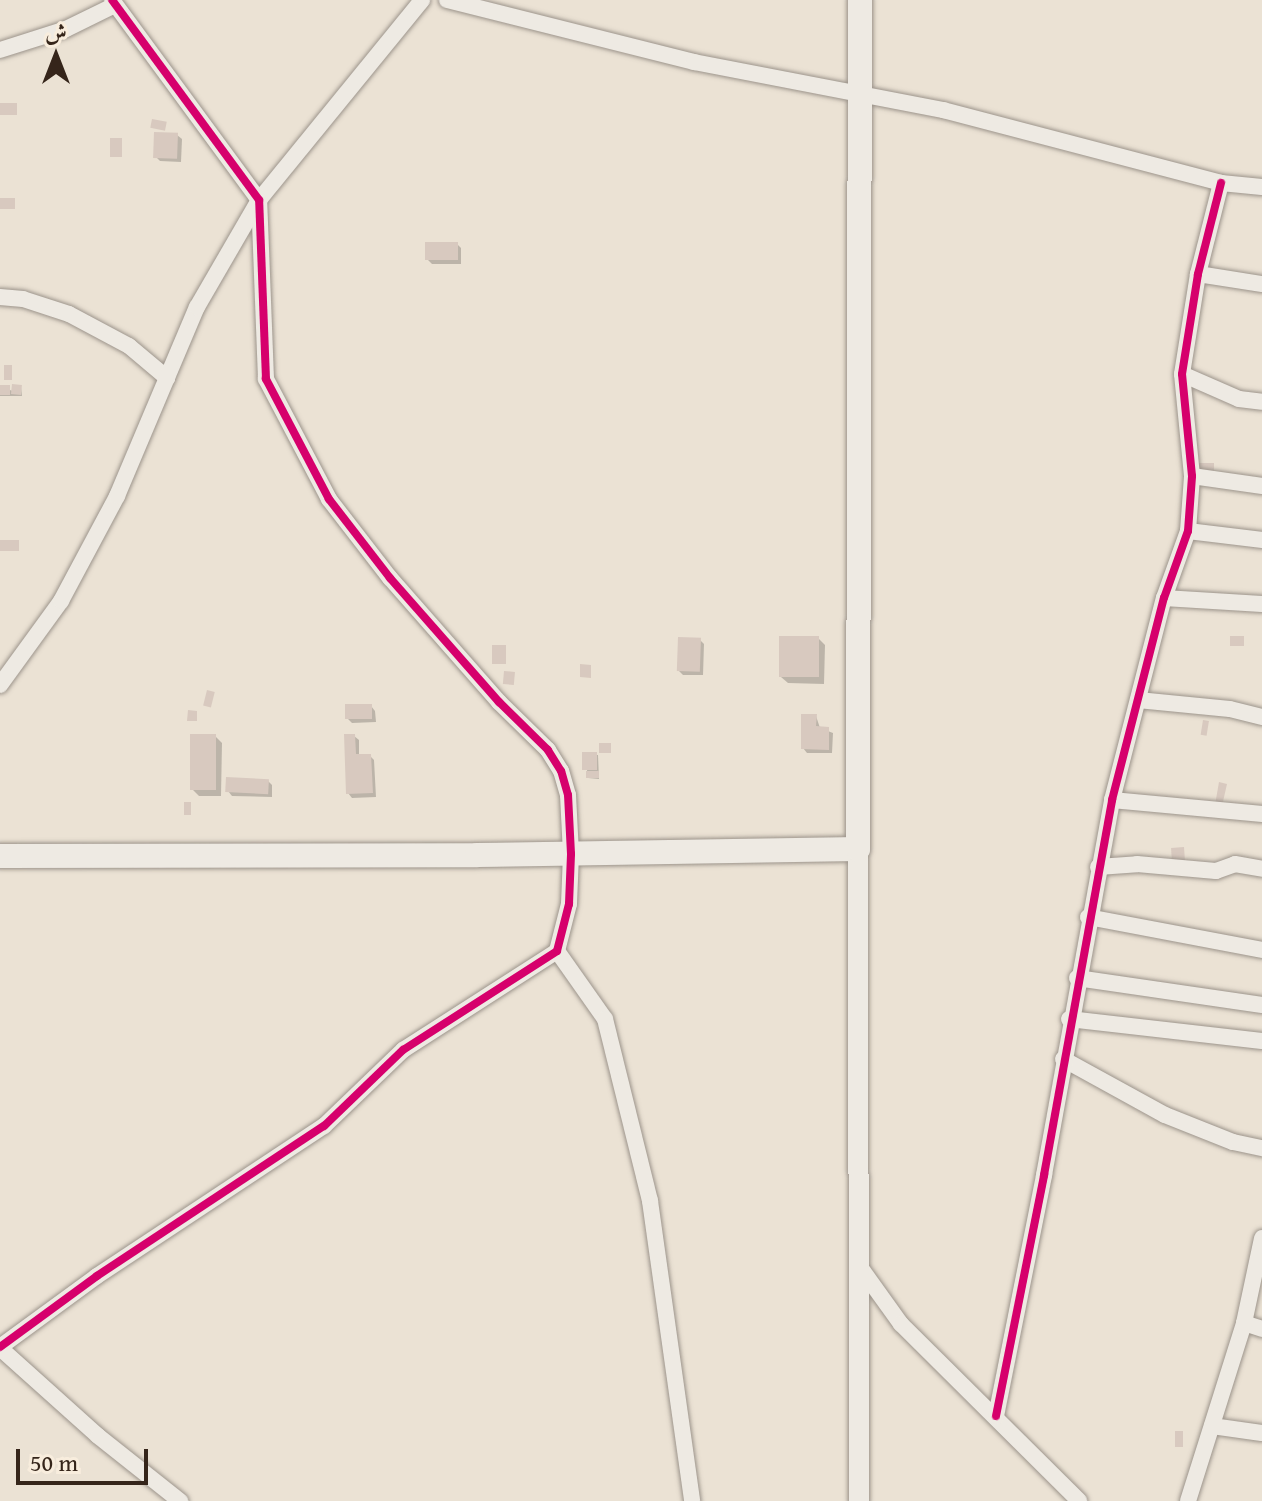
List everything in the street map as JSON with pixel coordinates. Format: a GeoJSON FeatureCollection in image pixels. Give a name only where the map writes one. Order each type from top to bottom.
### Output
{"type":"FeatureCollection","features":[{"type":"Feature","properties":{"kind":"main road"},"geometry":{"type":"LineString","coordinates":[[0,856],[571,854],[858,849],[860,0]]}},
{"type":"Feature","properties":{"kind":"street"},"geometry":{"type":"LineString","coordinates":[[3,676],[61,601],[117,496],[197,307],[259,200],[422,0]]}},
{"type":"Feature","properties":{"kind":"street"},"geometry":{"type":"LineString","coordinates":[[447,0],[694,62],[943,110],[1221,183],[1262,187]]}},
{"type":"Feature","properties":{"kind":"street"},"geometry":{"type":"LineString","coordinates":[[0,50],[66,29],[112,3],[259,200],[266,379],[329,499],[390,578],[499,702],[548,750],[561,771],[568,795],[571,854],[569,904],[557,951],[403,1050],[324,1126],[97,1276],[0,1347],[98,1436],[180,1501]]}},
{"type":"Feature","properties":{"kind":"street"},"geometry":{"type":"LineString","coordinates":[[996,1416],[1044,1175],[1069,1019],[1112,800],[1164,598],[1188,531],[1192,476],[1182,374],[1198,274],[1221,183]]}},
{"type":"Feature","properties":{"kind":"street"},"geometry":{"type":"LineString","coordinates":[[1198,274],[1262,284]]}},
{"type":"Feature","properties":{"kind":"street"},"geometry":{"type":"LineString","coordinates":[[0,297],[23,299],[69,314],[129,346],[167,378]]}},
{"type":"Feature","properties":{"kind":"street"},"geometry":{"type":"LineString","coordinates":[[1182,374],[1239,399],[1262,402]]}},
{"type":"Feature","properties":{"kind":"street"},"geometry":{"type":"LineString","coordinates":[[1192,476],[1262,486]]}},
{"type":"Feature","properties":{"kind":"street"},"geometry":{"type":"LineString","coordinates":[[1188,531],[1262,540]]}},
{"type":"Feature","properties":{"kind":"street"},"geometry":{"type":"LineString","coordinates":[[1164,598],[1262,604]]}},
{"type":"Feature","properties":{"kind":"street"},"geometry":{"type":"LineString","coordinates":[[1138,700],[1230,709],[1262,717]]}},
{"type":"Feature","properties":{"kind":"street"},"geometry":{"type":"LineString","coordinates":[[1112,800],[1262,814]]}},
{"type":"Feature","properties":{"kind":"street"},"geometry":{"type":"LineString","coordinates":[[858,849],[859,1501]]}},
{"type":"Feature","properties":{"kind":"street"},"geometry":{"type":"LineString","coordinates":[[1098,867],[1137,864],[1216,871],[1235,864],[1262,869]]}},
{"type":"Feature","properties":{"kind":"street"},"geometry":{"type":"LineString","coordinates":[[1088,917],[1262,950]]}},
{"type":"Feature","properties":{"kind":"street"},"geometry":{"type":"LineString","coordinates":[[557,951],[605,1019],[650,1201],[692,1501]]}},
{"type":"Feature","properties":{"kind":"street"},"geometry":{"type":"LineString","coordinates":[[1077,978],[1262,1005]]}},
{"type":"Feature","properties":{"kind":"street"},"geometry":{"type":"LineString","coordinates":[[1069,1019],[1262,1041]]}},
{"type":"Feature","properties":{"kind":"street"},"geometry":{"type":"LineString","coordinates":[[1063,1059],[1165,1115],[1233,1142],[1262,1148]]}},
{"type":"Feature","properties":{"kind":"street"},"geometry":{"type":"LineString","coordinates":[[1188,1501],[1244,1323],[1261,1246]]}},
{"type":"Feature","properties":{"kind":"street"},"geometry":{"type":"LineString","coordinates":[[860,1267],[901,1324],[1079,1501]]}},
{"type":"Feature","properties":{"kind":"street"},"geometry":{"type":"LineString","coordinates":[[1244,1323],[1262,1329]]}},
{"type":"Feature","properties":{"kind":"street"},"geometry":{"type":"LineString","coordinates":[[1212,1426],[1262,1433]]}},
{"type":"Feature","properties":{"kind":"building"},"geometry":{"type":"Polygon","coordinates":[[[0,103],[17,103],[17,115],[0,115],[0,103]]]}},
{"type":"Feature","properties":{"kind":"building"},"geometry":{"type":"Polygon","coordinates":[[[152,119],[167,122],[165,131],[150,128],[152,119]]]}},
{"type":"Feature","properties":{"kind":"building"},"geometry":{"type":"Polygon","coordinates":[[[154,132],[178,133],[177,159],[153,158],[154,132]]]}},
{"type":"Feature","properties":{"kind":"building"},"geometry":{"type":"Polygon","coordinates":[[[110,138],[122,138],[122,157],[110,157],[110,138]]]}},
{"type":"Feature","properties":{"kind":"building"},"geometry":{"type":"Polygon","coordinates":[[[0,198],[15,198],[15,209],[0,209],[0,198]]]}},
{"type":"Feature","properties":{"kind":"building"},"geometry":{"type":"Polygon","coordinates":[[[425,242],[458,242],[458,260],[425,260],[425,242]]]}},
{"type":"Feature","properties":{"kind":"building"},"geometry":{"type":"Polygon","coordinates":[[[4,365],[12,365],[12,380],[4,380],[4,365]]]}},
{"type":"Feature","properties":{"kind":"building"},"geometry":{"type":"Polygon","coordinates":[[[12,384],[22,385],[21,395],[11,394],[12,384]]]}},
{"type":"Feature","properties":{"kind":"building"},"geometry":{"type":"Polygon","coordinates":[[[0,385],[10,385],[10,395],[0,395],[0,385]]]}},
{"type":"Feature","properties":{"kind":"building"},"geometry":{"type":"Polygon","coordinates":[[[1196,463],[1214,463],[1214,475],[1196,475],[1196,463]]]}},
{"type":"Feature","properties":{"kind":"building"},"geometry":{"type":"Polygon","coordinates":[[[0,540],[19,540],[19,551],[0,551],[0,540]]]}},
{"type":"Feature","properties":{"kind":"building"},"geometry":{"type":"Polygon","coordinates":[[[779,636],[819,636],[819,677],[779,677],[779,636]]]}},
{"type":"Feature","properties":{"kind":"building"},"geometry":{"type":"Polygon","coordinates":[[[1230,636],[1244,636],[1244,646],[1230,646],[1230,636]]]}},
{"type":"Feature","properties":{"kind":"building"},"geometry":{"type":"Polygon","coordinates":[[[678,637],[701,638],[700,672],[677,671],[678,637]]]}},
{"type":"Feature","properties":{"kind":"building"},"geometry":{"type":"Polygon","coordinates":[[[492,645],[506,645],[506,664],[492,664],[492,645]]]}},
{"type":"Feature","properties":{"kind":"building"},"geometry":{"type":"Polygon","coordinates":[[[580,664],[591,665],[591,678],[580,677],[580,664]]]}},
{"type":"Feature","properties":{"kind":"building"},"geometry":{"type":"Polygon","coordinates":[[[504,671],[515,672],[514,685],[503,684],[504,671]]]}},
{"type":"Feature","properties":{"kind":"building"},"geometry":{"type":"Polygon","coordinates":[[[207,690],[215,692],[211,707],[203,706],[207,690]]]}},
{"type":"Feature","properties":{"kind":"building"},"geometry":{"type":"Polygon","coordinates":[[[345,704],[372,704],[372,719],[345,719],[345,704]]]}},
{"type":"Feature","properties":{"kind":"building"},"geometry":{"type":"Polygon","coordinates":[[[188,710],[197,711],[197,721],[187,721],[188,710]]]}},
{"type":"Feature","properties":{"kind":"building"},"geometry":{"type":"Polygon","coordinates":[[[801,714],[817,714],[816,726],[829,727],[829,750],[801,749],[801,714]]]}},
{"type":"Feature","properties":{"kind":"building"},"geometry":{"type":"Polygon","coordinates":[[[1203,720],[1209,721],[1207,736],[1201,735],[1203,720]]]}},
{"type":"Feature","properties":{"kind":"building"},"geometry":{"type":"Polygon","coordinates":[[[190,734],[216,734],[216,790],[190,790],[190,734]]]}},
{"type":"Feature","properties":{"kind":"building"},"geometry":{"type":"Polygon","coordinates":[[[344,734],[355,734],[356,754],[371,754],[373,793],[346,794],[344,734]]]}},
{"type":"Feature","properties":{"kind":"building"},"geometry":{"type":"Polygon","coordinates":[[[599,743],[611,743],[611,753],[599,753],[599,743]]]}},
{"type":"Feature","properties":{"kind":"building"},"geometry":{"type":"Polygon","coordinates":[[[582,752],[597,752],[597,770],[582,770],[582,752]]]}},
{"type":"Feature","properties":{"kind":"building"},"geometry":{"type":"Polygon","coordinates":[[[586,771],[599,771],[599,778],[586,778],[586,771]]]}},
{"type":"Feature","properties":{"kind":"building"},"geometry":{"type":"Polygon","coordinates":[[[226,777],[269,779],[268,794],[225,792],[226,777]]]}},
{"type":"Feature","properties":{"kind":"building"},"geometry":{"type":"Polygon","coordinates":[[[1219,782],[1227,784],[1222,806],[1215,805],[1219,782]]]}},
{"type":"Feature","properties":{"kind":"building"},"geometry":{"type":"Polygon","coordinates":[[[184,802],[191,802],[191,815],[184,815],[184,802]]]}},
{"type":"Feature","properties":{"kind":"building"},"geometry":{"type":"Polygon","coordinates":[[[1184,847],[1185,863],[1172,864],[1171,848],[1184,847]]]}},
{"type":"Feature","properties":{"kind":"building"},"geometry":{"type":"Polygon","coordinates":[[[1175,1431],[1183,1431],[1183,1447],[1175,1447],[1175,1431]]]}},
{"type":"Feature","properties":{"kind":"cycle path"},"geometry":{"type":"LineString","coordinates":[[0,1347],[97,1276],[324,1126],[403,1050],[557,951],[569,904],[571,854],[568,795],[561,771],[548,750],[499,702],[390,578],[329,499],[266,379],[259,200],[112,0]]}},
{"type":"Feature","properties":{"kind":"cycle path"},"geometry":{"type":"LineString","coordinates":[[996,1416],[1044,1175],[1112,800],[1164,598],[1188,531],[1192,476],[1182,374],[1198,274],[1221,183]]}}]}
